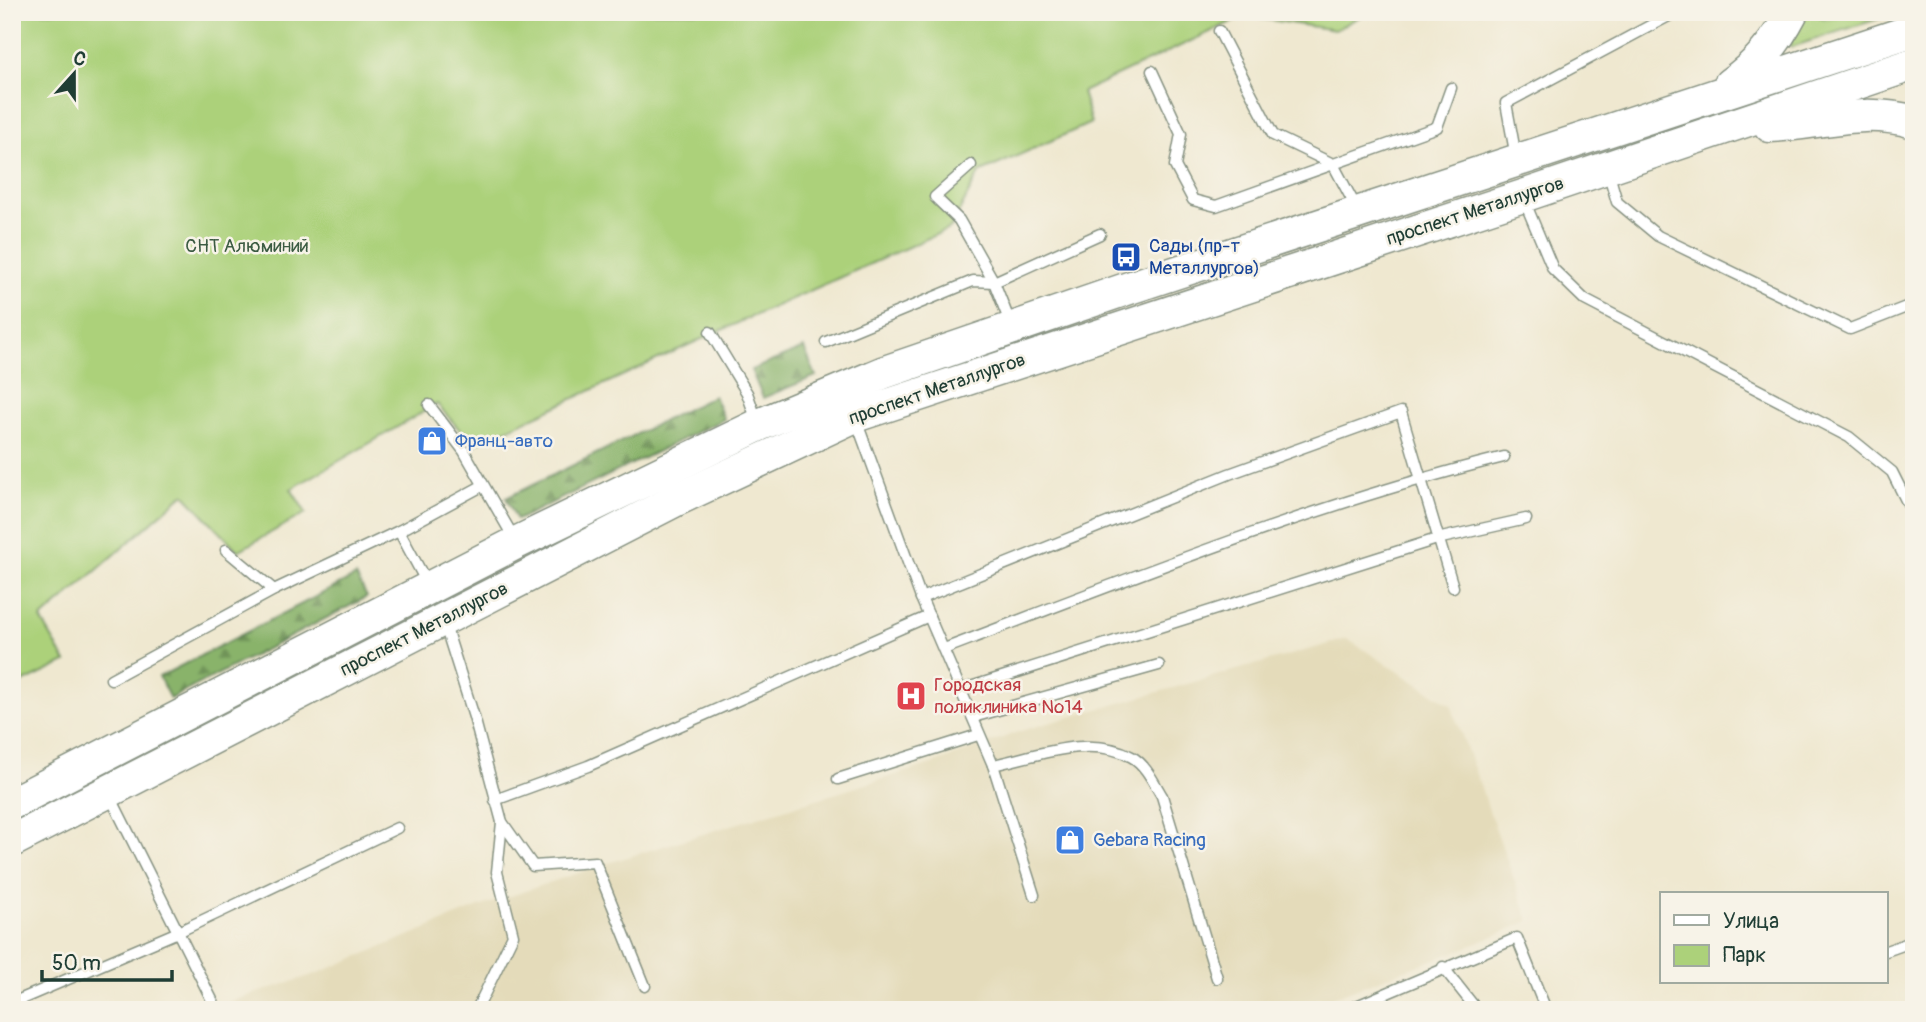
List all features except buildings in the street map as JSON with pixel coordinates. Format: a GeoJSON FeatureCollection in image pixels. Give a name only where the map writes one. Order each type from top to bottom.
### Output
{"type":"FeatureCollection","features":[{"type":"Feature","properties":{"kind":"main road"},"geometry":{"type":"LineString","coordinates":[[1712,97],[1757,65],[1781,34],[1792,12]]}},
{"type":"Feature","properties":{"kind":"main road","name":"проспект Металлургов"},"geometry":{"type":"LineString","coordinates":[[12,803],[516,543],[759,425],[885,372],[1359,212],[1914,30]]}},
{"type":"Feature","properties":{"kind":"main road","name":"проспект Металлургов"},"geometry":{"type":"LineString","coordinates":[[12,841],[676,500],[855,416],[1914,64]]}},
{"type":"Feature","properties":{"kind":"main road"},"geometry":{"type":"LineString","coordinates":[[1723,128],[1789,125],[1847,116],[1886,115],[1914,122]]}},
{"type":"Feature","properties":{"kind":"lane"},"geometry":{"type":"LineString","coordinates":[[1517,160],[1506,103],[1676,12]]}},
{"type":"Feature","properties":{"kind":"lane"},"geometry":{"type":"LineString","coordinates":[[1219,31],[1273,135],[1333,164],[1359,212]]}},
{"type":"Feature","properties":{"kind":"lane"},"geometry":{"type":"LineString","coordinates":[[1152,71],[1181,134],[1175,166],[1193,200],[1216,206],[1437,127],[1451,88]]}},
{"type":"Feature","properties":{"kind":"lane"},"geometry":{"type":"LineString","coordinates":[[971,165],[935,197],[959,220],[994,282],[1013,329]]}},
{"type":"Feature","properties":{"kind":"lane"},"geometry":{"type":"LineString","coordinates":[[1607,168],[1617,202],[1658,236],[1850,329],[1914,304]]}},
{"type":"Feature","properties":{"kind":"lane"},"geometry":{"type":"LineString","coordinates":[[1523,196],[1553,269],[1585,300],[1849,438],[1892,472],[1914,516]]}},
{"type":"Feature","properties":{"kind":"lane"},"geometry":{"type":"LineString","coordinates":[[826,342],[973,281],[994,282],[1100,234]]}},
{"type":"Feature","properties":{"kind":"lane"},"geometry":{"type":"LineString","coordinates":[[710,332],[747,393],[759,425]]}},
{"type":"Feature","properties":{"kind":"lane"},"geometry":{"type":"LineString","coordinates":[[429,405],[464,451],[516,543]]}},
{"type":"Feature","properties":{"kind":"lane"},"geometry":{"type":"LineString","coordinates":[[921,598],[1229,474],[1401,412],[1453,587]]}},
{"type":"Feature","properties":{"kind":"lane"},"geometry":{"type":"LineString","coordinates":[[855,416],[921,598],[993,765],[1034,895]]}},
{"type":"Feature","properties":{"kind":"lane"},"geometry":{"type":"LineString","coordinates":[[944,649],[1173,563],[1422,477],[1504,457]]}},
{"type":"Feature","properties":{"kind":"lane"},"geometry":{"type":"LineString","coordinates":[[111,679],[274,590],[399,531],[482,486]]}},
{"type":"Feature","properties":{"kind":"lane"},"geometry":{"type":"LineString","coordinates":[[961,690],[1437,540],[1526,519]]}},
{"type":"Feature","properties":{"kind":"lane"},"geometry":{"type":"LineString","coordinates":[[399,531],[429,586]]}},
{"type":"Feature","properties":{"kind":"lane"},"geometry":{"type":"LineString","coordinates":[[226,550],[274,590]]}},
{"type":"Feature","properties":{"kind":"lane"},"geometry":{"type":"LineString","coordinates":[[495,800],[588,766],[929,616]]}},
{"type":"Feature","properties":{"kind":"lane"},"geometry":{"type":"LineString","coordinates":[[443,618],[474,717],[502,822],[533,866],[595,862],[645,986]]}},
{"type":"Feature","properties":{"kind":"lane"},"geometry":{"type":"LineString","coordinates":[[973,717],[1159,665]]}},
{"type":"Feature","properties":{"kind":"lane"},"geometry":{"type":"LineString","coordinates":[[838,779],[978,735]]}},
{"type":"Feature","properties":{"kind":"lane"},"geometry":{"type":"LineString","coordinates":[[993,765],[1081,747],[1102,746],[1133,758],[1150,775],[1162,796],[1217,978]]}},
{"type":"Feature","properties":{"kind":"lane"},"geometry":{"type":"LineString","coordinates":[[107,791],[217,1010]]}},
{"type":"Feature","properties":{"kind":"lane"},"geometry":{"type":"LineString","coordinates":[[481,1010],[478,1007],[513,935],[498,872],[502,822]]}},
{"type":"Feature","properties":{"kind":"lane"},"geometry":{"type":"LineString","coordinates":[[12,1003],[178,932],[397,828]]}},
{"type":"Feature","properties":{"kind":"lane"},"geometry":{"type":"LineString","coordinates":[[1348,1010],[1443,967],[1517,938],[1546,1010]]}},
{"type":"Feature","properties":{"kind":"lane"},"geometry":{"type":"LineString","coordinates":[[1888,950],[1914,941]]}},
{"type":"Feature","properties":{"kind":"lane"},"geometry":{"type":"LineString","coordinates":[[1443,967],[1477,1010]]}},
{"type":"Feature","properties":{"kind":"shaded area"},"geometry":{"type":"Polygon","coordinates":[[[1347,639],[1451,705],[1529,921],[1299,1010],[204,1010],[316,974],[479,907],[592,868],[935,763],[1024,730],[1347,639]]]}},
{"type":"Feature","properties":{"kind":"green space","name":"СНТ Алюминий"},"geometry":{"type":"Polygon","coordinates":[[[12,12],[1368,12],[1335,30],[1244,16],[1082,92],[1091,123],[979,173],[951,228],[473,445],[437,404],[291,489],[306,513],[238,551],[184,494],[41,619],[66,662],[12,688],[12,12]]]}},
{"type":"Feature","properties":{"kind":"green space"},"geometry":{"type":"Polygon","coordinates":[[[1806,12],[1827,19],[1853,12],[1899,12],[1792,47],[1789,45],[1806,12]]]}},
{"type":"Feature","properties":{"kind":"green space"},"geometry":{"type":"Polygon","coordinates":[[[804,348],[816,376],[763,398],[751,370],[804,348]]]}},
{"type":"Feature","properties":{"kind":"green space"},"geometry":{"type":"Polygon","coordinates":[[[714,396],[724,419],[517,520],[506,498],[714,396]]]}},
{"type":"Feature","properties":{"kind":"green space"},"geometry":{"type":"Polygon","coordinates":[[[356,576],[367,597],[170,699],[159,677],[356,576]]]}},
{"type":"Feature","properties":{"kind":"place","name":"Сады (пр-т Металлургов)"},"geometry":{"type":"Point","coordinates":[1126,257]}},
{"type":"Feature","properties":{"kind":"place","name":"Франц-авто"},"geometry":{"type":"Point","coordinates":[432,441]}},
{"type":"Feature","properties":{"kind":"place","name":"Городская поликлиника №14"},"geometry":{"type":"Point","coordinates":[911,696]}},
{"type":"Feature","properties":{"kind":"place","name":"Gebara Racing"},"geometry":{"type":"Point","coordinates":[1070,840]}}]}
